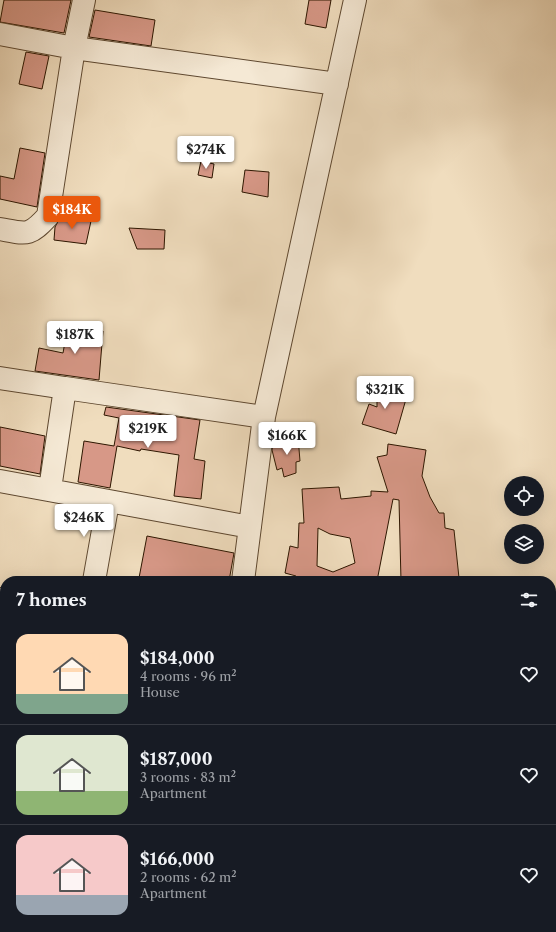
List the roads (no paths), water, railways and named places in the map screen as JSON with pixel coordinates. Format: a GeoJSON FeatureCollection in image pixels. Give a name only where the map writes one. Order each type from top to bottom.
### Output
{"type":"FeatureCollection","features":[{"type":"Feature","properties":{"kind":"street"},"geometry":{"type":"LineString","coordinates":[[0,229],[26,234],[36,229],[48,216],[74,48],[84,0]]}},
{"type":"Feature","properties":{"kind":"street"},"geometry":{"type":"LineString","coordinates":[[244,576],[264,417],[355,0]]}},
{"type":"Feature","properties":{"kind":"street"},"geometry":{"type":"LineString","coordinates":[[0,34],[74,48],[337,84]]}},
{"type":"Feature","properties":{"kind":"street"},"geometry":{"type":"LineString","coordinates":[[0,378],[264,417]]}},
{"type":"Feature","properties":{"kind":"street"},"geometry":{"type":"LineString","coordinates":[[50,489],[64,388]]}},
{"type":"Feature","properties":{"kind":"street"},"geometry":{"type":"LineString","coordinates":[[0,481],[250,527]]}},
{"type":"Feature","properties":{"kind":"street"},"geometry":{"type":"LineString","coordinates":[[95,576],[108,502]]}}]}
